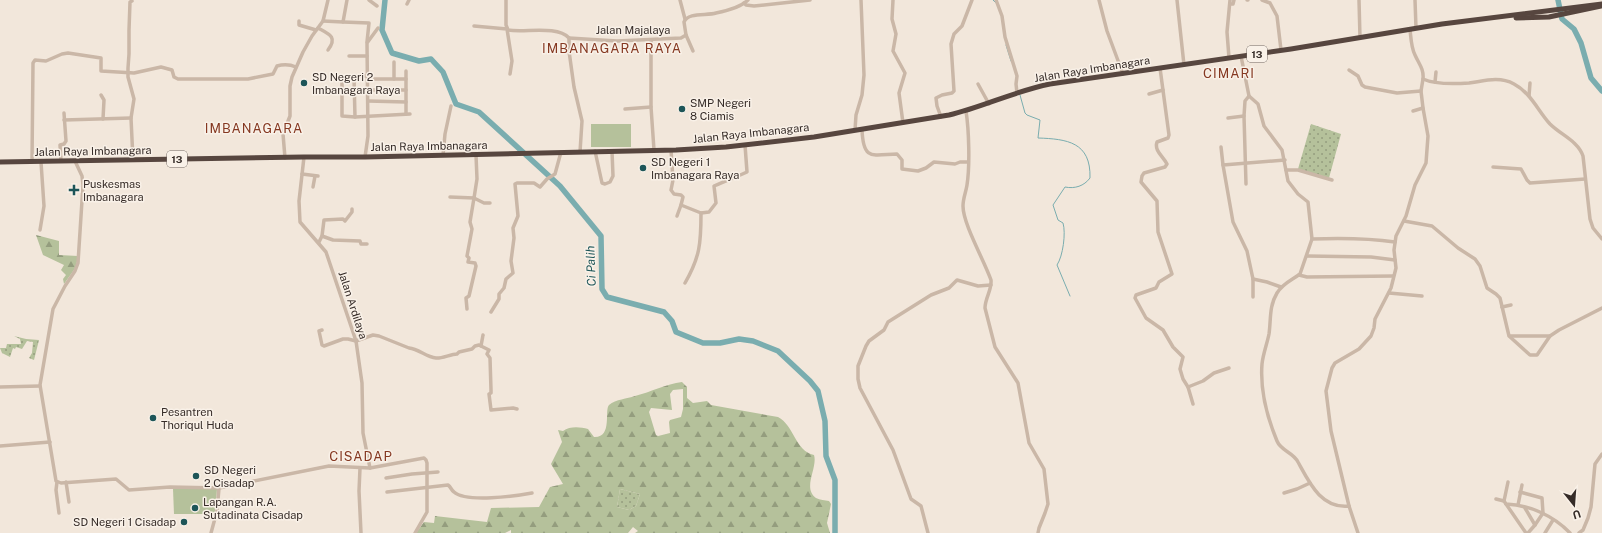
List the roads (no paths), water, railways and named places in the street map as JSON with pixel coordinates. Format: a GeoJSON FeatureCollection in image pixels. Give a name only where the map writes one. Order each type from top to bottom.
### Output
{"type":"FeatureCollection","features":[{"type":"Feature","properties":{"kind":"highway","name":"Jalan Raya Imbanagara"},"geometry":{"type":"LineString","coordinates":[[1493,18],[1549,17],[1571,14],[1602,5]]}},
{"type":"Feature","properties":{"kind":"highway","name":"Jalan Raya Imbanagara"},"geometry":{"type":"LineString","coordinates":[[0,162],[528,154],[671,150],[745,145],[814,137],[941,117],[966,111],[1050,84],[1184,65],[1413,29],[1570,7],[1602,5]]}},
{"type":"Feature","properties":{"kind":"street"},"geometry":{"type":"LineString","coordinates":[[285,158],[283,134],[290,116],[290,86],[303,52],[323,21],[328,0]]}},
{"type":"Feature","properties":{"kind":"street"},"geometry":{"type":"LineString","coordinates":[[343,22],[347,0]]}},
{"type":"Feature","properties":{"kind":"street"},"geometry":{"type":"LineString","coordinates":[[369,0],[377,6]]}},
{"type":"Feature","properties":{"kind":"street"},"geometry":{"type":"LineString","coordinates":[[407,4],[409,0]]}},
{"type":"Feature","properties":{"kind":"street"},"geometry":{"type":"LineString","coordinates":[[506,0],[507,29],[512,61],[510,74]]}},
{"type":"Feature","properties":{"kind":"street"},"geometry":{"type":"LineString","coordinates":[[680,0],[685,19]]}},
{"type":"Feature","properties":{"kind":"street"},"geometry":{"type":"LineString","coordinates":[[746,2],[746,5],[754,6],[810,0]]}},
{"type":"Feature","properties":{"kind":"street"},"geometry":{"type":"LineString","coordinates":[[855,130],[856,115],[862,95],[864,81],[861,0]]}},
{"type":"Feature","properties":{"kind":"street"},"geometry":{"type":"LineString","coordinates":[[893,0],[892,19],[896,34],[893,51],[905,73],[899,93],[903,123]]}},
{"type":"Feature","properties":{"kind":"street"},"geometry":{"type":"LineString","coordinates":[[941,117],[936,98],[954,91],[950,44],[954,34],[962,26],[972,0]]}},
{"type":"Feature","properties":{"kind":"street"},"geometry":{"type":"LineString","coordinates":[[996,0],[1002,16],[1005,36],[1019,93]]}},
{"type":"Feature","properties":{"kind":"street"},"geometry":{"type":"LineString","coordinates":[[1099,0],[1107,31],[1123,74]]}},
{"type":"Feature","properties":{"kind":"street"},"geometry":{"type":"LineString","coordinates":[[1177,0],[1184,65]]}},
{"type":"Feature","properties":{"kind":"street"},"geometry":{"type":"LineString","coordinates":[[1229,58],[1227,32],[1230,2],[1233,4],[1234,0]]}},
{"type":"Feature","properties":{"kind":"street"},"geometry":{"type":"LineString","coordinates":[[1262,0],[1270,3],[1277,16],[1281,50]]}},
{"type":"Feature","properties":{"kind":"street"},"geometry":{"type":"LineString","coordinates":[[1359,0],[1360,38]]}},
{"type":"Feature","properties":{"kind":"street"},"geometry":{"type":"LineString","coordinates":[[1358,533],[1349,506],[1330,431],[1326,391],[1332,368],[1335,363],[1359,349],[1371,336],[1375,319],[1389,292],[1394,276],[1396,268],[1395,242],[1404,221],[1415,186],[1426,163],[1428,136],[1422,108],[1422,67],[1414,54],[1411,42],[1415,0]]}},
{"type":"Feature","properties":{"kind":"street"},"geometry":{"type":"LineString","coordinates":[[132,1],[130,2],[129,11],[128,73],[134,99],[131,118],[133,160]]}},
{"type":"Feature","properties":{"kind":"street","name":"Jalan Majalaya"},"geometry":{"type":"LineString","coordinates":[[474,26],[511,30],[560,32],[566,34],[569,38],[617,41],[678,39],[686,35],[684,25],[685,19],[697,15],[716,13],[746,2]]}},
{"type":"Feature","properties":{"kind":"street"},"geometry":{"type":"LineString","coordinates":[[299,21],[298,25],[317,29],[329,34],[333,43],[328,50]]}},
{"type":"Feature","properties":{"kind":"street"},"geometry":{"type":"LineString","coordinates":[[323,21],[370,24],[367,43],[368,136],[365,157]]}},
{"type":"Feature","properties":{"kind":"street"},"geometry":{"type":"LineString","coordinates":[[367,43],[378,28]]}},
{"type":"Feature","properties":{"kind":"street"},"geometry":{"type":"LineString","coordinates":[[369,31],[374,34]]}},
{"type":"Feature","properties":{"kind":"street"},"geometry":{"type":"LineString","coordinates":[[686,35],[693,51]]}},
{"type":"Feature","properties":{"kind":"street"},"geometry":{"type":"LineString","coordinates":[[569,38],[569,51],[574,88],[582,121],[580,152]]}},
{"type":"Feature","properties":{"kind":"street"},"geometry":{"type":"LineString","coordinates":[[651,40],[651,108],[654,150]]}},
{"type":"Feature","properties":{"kind":"street"},"geometry":{"type":"LineString","coordinates":[[32,162],[31,118],[33,61],[37,59],[49,61],[62,54],[68,53],[100,58],[101,71],[128,73],[165,67],[173,71],[175,79],[248,79],[273,74],[277,66],[280,65],[291,65],[296,67]]}},
{"type":"Feature","properties":{"kind":"street"},"geometry":{"type":"LineString","coordinates":[[349,56],[368,56]]}},
{"type":"Feature","properties":{"kind":"street"},"geometry":{"type":"LineString","coordinates":[[1241,56],[1249,96],[1260,106],[1264,126],[1282,150],[1285,160],[1286,177],[1293,189],[1308,202],[1312,239],[1307,256],[1303,261],[1301,272],[1281,288],[1277,293],[1271,308],[1269,334],[1263,362],[1264,396],[1266,408],[1278,443],[1296,457],[1318,495],[1339,506],[1349,506]]}},
{"type":"Feature","properties":{"kind":"street"},"geometry":{"type":"LineString","coordinates":[[394,62],[394,79]]}},
{"type":"Feature","properties":{"kind":"street"},"geometry":{"type":"LineString","coordinates":[[1160,68],[1170,135],[1168,138],[1157,142],[1156,145],[1157,151],[1166,162],[1166,166],[1144,174],[1141,182],[1157,201],[1158,232],[1172,274],[1159,282],[1156,288],[1138,295],[1135,298],[1146,318],[1163,330],[1173,347],[1182,356],[1183,359],[1180,369],[1183,379],[1188,387],[1193,404]]}},
{"type":"Feature","properties":{"kind":"street"},"geometry":{"type":"LineString","coordinates":[[1349,70],[1358,76],[1362,85],[1365,87],[1397,93],[1422,91]]}},
{"type":"Feature","properties":{"kind":"street"},"geometry":{"type":"LineString","coordinates":[[406,71],[406,79],[406,90],[406,102],[408,114],[355,118],[343,116],[342,78],[354,78],[356,76],[368,78],[406,79]]}},
{"type":"Feature","properties":{"kind":"street"},"geometry":{"type":"LineString","coordinates":[[1435,82],[1436,72]]}},
{"type":"Feature","properties":{"kind":"street"},"geometry":{"type":"LineString","coordinates":[[354,78],[355,118]]}},
{"type":"Feature","properties":{"kind":"street"},"geometry":{"type":"LineString","coordinates":[[1423,80],[1466,83],[1505,80],[1514,84],[1529,96],[1550,124],[1578,147],[1582,156],[1590,220],[1593,228],[1602,239]]}},
{"type":"Feature","properties":{"kind":"street"},"geometry":{"type":"LineString","coordinates":[[978,84],[989,104]]}},
{"type":"Feature","properties":{"kind":"street"},"geometry":{"type":"LineString","coordinates":[[1529,96],[1530,84]]}},
{"type":"Feature","properties":{"kind":"street"},"geometry":{"type":"LineString","coordinates":[[368,90],[406,90]]}},
{"type":"Feature","properties":{"kind":"street"},"geometry":{"type":"LineString","coordinates":[[1149,94],[1164,90]]}},
{"type":"Feature","properties":{"kind":"street"},"geometry":{"type":"LineString","coordinates":[[101,96],[104,100],[103,119]]}},
{"type":"Feature","properties":{"kind":"street"},"geometry":{"type":"LineString","coordinates":[[1246,184],[1244,116],[1245,101],[1249,96]]}},
{"type":"Feature","properties":{"kind":"street"},"geometry":{"type":"LineString","coordinates":[[368,101],[406,102]]}},
{"type":"Feature","properties":{"kind":"street"},"geometry":{"type":"LineString","coordinates":[[443,155],[450,106]]}},
{"type":"Feature","properties":{"kind":"street"},"geometry":{"type":"LineString","coordinates":[[625,109],[651,108]]}},
{"type":"Feature","properties":{"kind":"street"},"geometry":{"type":"LineString","coordinates":[[1413,111],[1422,108]]}},
{"type":"Feature","properties":{"kind":"street"},"geometry":{"type":"LineString","coordinates":[[966,111],[968,162],[967,184],[963,206],[964,212],[969,229],[987,268],[992,285],[985,302],[985,308],[994,344],[1018,383],[1029,443],[1042,464],[1046,476],[1048,504],[1038,533]]}},
{"type":"Feature","properties":{"kind":"street"},"geometry":{"type":"LineString","coordinates":[[61,162],[60,145],[64,144],[66,141],[64,113]]}},
{"type":"Feature","properties":{"kind":"street"},"geometry":{"type":"LineString","coordinates":[[1228,118],[1244,116]]}},
{"type":"Feature","properties":{"kind":"street"},"geometry":{"type":"LineString","coordinates":[[64,120],[131,118]]}},
{"type":"Feature","properties":{"kind":"street"},"geometry":{"type":"LineString","coordinates":[[862,129],[864,146],[868,153],[873,156],[897,154],[902,160],[901,169],[903,170],[918,171],[934,162],[955,164],[960,162],[968,162]]}},
{"type":"Feature","properties":{"kind":"street"},"geometry":{"type":"LineString","coordinates":[[681,205],[701,213],[709,212],[716,203],[714,186],[729,181],[736,176],[747,172],[745,145]]}},
{"type":"Feature","properties":{"kind":"street"},"geometry":{"type":"LineString","coordinates":[[1221,147],[1233,222],[1246,247],[1253,279],[1253,297]]}},
{"type":"Feature","properties":{"kind":"street"},"geometry":{"type":"LineString","coordinates":[[671,150],[673,180],[672,190],[674,194],[681,195],[682,197],[677,216]]}},
{"type":"Feature","properties":{"kind":"street"},"geometry":{"type":"LineString","coordinates":[[596,151],[599,174],[602,183],[605,184],[610,182],[612,176],[612,151]]}},
{"type":"Feature","properties":{"kind":"street"},"geometry":{"type":"LineString","coordinates":[[491,312],[498,302],[499,294],[504,288],[506,279],[513,273],[511,260],[514,238],[513,228],[518,216],[515,184],[534,183],[540,187],[556,172],[561,152]]}},
{"type":"Feature","properties":{"kind":"street"},"geometry":{"type":"LineString","coordinates":[[467,309],[466,298],[469,296],[476,266],[475,263],[468,262],[469,258],[467,256],[472,229],[470,222],[477,179],[476,155]]}},
{"type":"Feature","properties":{"kind":"street","name":"Jalan Ardilaya"},"geometry":{"type":"LineString","coordinates":[[304,157],[299,201],[300,222],[319,242],[328,257],[356,341],[362,383],[363,432],[370,468]]}},
{"type":"Feature","properties":{"kind":"street"},"geometry":{"type":"LineString","coordinates":[[1223,165],[1285,160]]}},
{"type":"Feature","properties":{"kind":"street"},"geometry":{"type":"LineString","coordinates":[[59,513],[56,490],[57,482],[55,479],[40,386],[53,309],[65,286],[76,271],[78,263],[83,186],[82,176],[75,161]]}},
{"type":"Feature","properties":{"kind":"street"},"geometry":{"type":"LineString","coordinates":[[40,230],[44,206],[41,162]]}},
{"type":"Feature","properties":{"kind":"street"},"geometry":{"type":"LineString","coordinates":[[1493,167],[1521,169],[1530,183],[1585,179]]}},
{"type":"Feature","properties":{"kind":"street"},"geometry":{"type":"LineString","coordinates":[[1286,170],[1298,170],[1332,180]]}},
{"type":"Feature","properties":{"kind":"street"},"geometry":{"type":"LineString","coordinates":[[302,174],[316,176],[313,187]]}},
{"type":"Feature","properties":{"kind":"street"},"geometry":{"type":"LineString","coordinates":[[450,198],[474,198],[484,203],[490,203]]}},
{"type":"Feature","properties":{"kind":"street"},"geometry":{"type":"LineString","coordinates":[[319,242],[322,236],[324,220],[343,219],[345,221],[352,212],[352,209]]}},
{"type":"Feature","properties":{"kind":"street"},"geometry":{"type":"LineString","coordinates":[[685,283],[693,269],[700,246],[701,213]]}},
{"type":"Feature","properties":{"kind":"street"},"geometry":{"type":"LineString","coordinates":[[1404,221],[1432,226],[1458,248],[1475,259],[1480,266],[1487,288],[1500,298],[1509,336],[1528,354],[1535,356],[1550,336],[1602,308]]}},
{"type":"Feature","properties":{"kind":"street"},"geometry":{"type":"LineString","coordinates":[[322,236],[333,240],[360,241],[362,244],[367,244]]}},
{"type":"Feature","properties":{"kind":"street"},"geometry":{"type":"LineString","coordinates":[[1312,239],[1337,238],[1395,242]]}},
{"type":"Feature","properties":{"kind":"street"},"geometry":{"type":"LineString","coordinates":[[1307,256],[1371,257],[1395,260]]}},
{"type":"Feature","properties":{"kind":"street"},"geometry":{"type":"LineString","coordinates":[[1299,275],[1307,277],[1394,276]]}},
{"type":"Feature","properties":{"kind":"street"},"geometry":{"type":"LineString","coordinates":[[1253,279],[1267,282],[1281,288]]}},
{"type":"Feature","properties":{"kind":"street"},"geometry":{"type":"LineString","coordinates":[[928,533],[923,509],[909,496],[905,480],[893,450],[860,388],[858,366],[868,343],[884,330],[888,322],[931,295],[948,289],[957,280],[978,286],[992,285]]}},
{"type":"Feature","properties":{"kind":"street"},"geometry":{"type":"LineString","coordinates":[[1389,292],[1422,296]]}},
{"type":"Feature","properties":{"kind":"street"},"geometry":{"type":"LineString","coordinates":[[1502,307],[1511,305]]}},
{"type":"Feature","properties":{"kind":"street"},"geometry":{"type":"LineString","coordinates":[[322,330],[319,331],[322,345],[324,346],[343,339],[356,341],[373,335],[409,348],[414,348],[437,359],[452,354],[457,354],[459,352],[472,350],[475,346],[481,346],[489,350],[487,354],[490,358],[492,390],[489,394],[491,410],[517,409]]}},
{"type":"Feature","properties":{"kind":"street"},"geometry":{"type":"LineString","coordinates":[[481,346],[483,335]]}},
{"type":"Feature","properties":{"kind":"street"},"geometry":{"type":"LineString","coordinates":[[1509,336],[1550,336]]}},
{"type":"Feature","properties":{"kind":"street"},"geometry":{"type":"LineString","coordinates":[[1188,387],[1204,381],[1214,373],[1229,368]]}},
{"type":"Feature","properties":{"kind":"street"},"geometry":{"type":"LineString","coordinates":[[0,387],[40,386]]}},
{"type":"Feature","properties":{"kind":"street"},"geometry":{"type":"LineString","coordinates":[[0,446],[50,442]]}},
{"type":"Feature","properties":{"kind":"street"},"geometry":{"type":"LineString","coordinates":[[1579,533],[1583,530],[1588,518],[1594,464],[1602,454]]}},
{"type":"Feature","properties":{"kind":"street"},"geometry":{"type":"LineString","coordinates":[[57,482],[112,478],[119,479],[129,490],[170,487],[219,488],[330,466],[370,468],[424,458],[427,463],[427,512],[415,533]]}},
{"type":"Feature","properties":{"kind":"street"},"geometry":{"type":"LineString","coordinates":[[360,468],[359,492],[361,533]]}},
{"type":"Feature","properties":{"kind":"street"},"geometry":{"type":"LineString","coordinates":[[386,478],[438,472]]}},
{"type":"Feature","properties":{"kind":"street"},"geometry":{"type":"LineString","coordinates":[[66,482],[69,502]]}},
{"type":"Feature","properties":{"kind":"street"},"geometry":{"type":"LineString","coordinates":[[1508,482],[1505,503],[1527,533],[1535,525],[1543,513],[1542,498],[1520,492]]}},
{"type":"Feature","properties":{"kind":"street"},"geometry":{"type":"LineString","coordinates":[[1284,493],[1297,490],[1310,483]]}},
{"type":"Feature","properties":{"kind":"street"},"geometry":{"type":"LineString","coordinates":[[388,492],[448,485],[456,494],[471,497],[493,498],[532,493]]}},
{"type":"Feature","properties":{"kind":"street"},"geometry":{"type":"LineString","coordinates":[[1518,505],[1522,485]]}},
{"type":"Feature","properties":{"kind":"street"},"geometry":{"type":"LineString","coordinates":[[211,533],[217,511],[219,488]]}},
{"type":"Feature","properties":{"kind":"street"},"geometry":{"type":"LineString","coordinates":[[1496,499],[1505,503],[1518,505],[1543,513],[1570,533]]}},
{"type":"Feature","properties":{"kind":"street"},"geometry":{"type":"LineString","coordinates":[[1524,507],[1535,525]]}},
{"type":"Feature","properties":{"kind":"street"},"geometry":{"type":"LineString","coordinates":[[1545,533],[1553,520]]}},
{"type":"Feature","properties":{"kind":"waterway","name":"Ci Palih"},"geometry":{"type":"LineString","coordinates":[[385,0],[382,30],[392,53],[419,61],[431,59],[443,72],[456,104],[479,112],[560,186],[601,236],[602,289],[607,297],[664,312],[672,321],[676,332],[703,343],[720,343],[739,339],[753,341],[778,351],[810,381],[818,391],[825,421],[826,456],[835,480],[835,533]]}},
{"type":"Feature","properties":{"kind":"waterway"},"geometry":{"type":"LineString","coordinates":[[993,0],[996,3]]}},
{"type":"Feature","properties":{"kind":"waterway"},"geometry":{"type":"LineString","coordinates":[[1558,0],[1562,19],[1574,29],[1581,43],[1591,78],[1602,91]]}},
{"type":"Feature","properties":{"kind":"waterway"},"geometry":{"type":"LineString","coordinates":[[1006,45],[1011,61]]}},
{"type":"Feature","properties":{"kind":"waterway"},"geometry":{"type":"LineString","coordinates":[[1020,95],[1025,113],[1040,120],[1038,138],[1058,140],[1075,145],[1082,150],[1089,166],[1090,178],[1088,181],[1072,188],[1065,187],[1053,205],[1058,220],[1063,223],[1064,227],[1062,250],[1057,265],[1070,296]]}},
{"type":"Feature","properties":{"kind":"place","name":"SD Negeri 2 Imbanagara Raya"},"geometry":{"type":"Point","coordinates":[304,83]}},
{"type":"Feature","properties":{"kind":"place","name":"SMP Negeri 8 Ciamis"},"geometry":{"type":"Point","coordinates":[682,109]}},
{"type":"Feature","properties":{"kind":"place","name":"SD Negeri 1 Imbanagara Raya"},"geometry":{"type":"Point","coordinates":[643,168]}},
{"type":"Feature","properties":{"kind":"place","name":"Puskesmas Imbanagara"},"geometry":{"type":"Point","coordinates":[74,190]}},
{"type":"Feature","properties":{"kind":"place","name":"Pesantren Thoriqul Huda"},"geometry":{"type":"Point","coordinates":[153,418]}},
{"type":"Feature","properties":{"kind":"place","name":"SD Negeri 2 Cisadap"},"geometry":{"type":"Point","coordinates":[196,476]}},
{"type":"Feature","properties":{"kind":"place","name":"Lapangan R.A. Sutadinata Cisadap"},"geometry":{"type":"Point","coordinates":[195,508]}},
{"type":"Feature","properties":{"kind":"place","name":"SD Negeri 1 Cisadap"},"geometry":{"type":"Point","coordinates":[184,522]}},
{"type":"Feature","properties":{"kind":"district","name":"IMBANAGARA RAYA"},"geometry":{"type":"Point","coordinates":[612,48]}},
{"type":"Feature","properties":{"kind":"district","name":"CIMARI"},"geometry":{"type":"Point","coordinates":[1229,73]}},
{"type":"Feature","properties":{"kind":"district","name":"IMBANAGARA"},"geometry":{"type":"Point","coordinates":[254,128]}},
{"type":"Feature","properties":{"kind":"district","name":"CISADAP"},"geometry":{"type":"Point","coordinates":[361,456]}}]}
